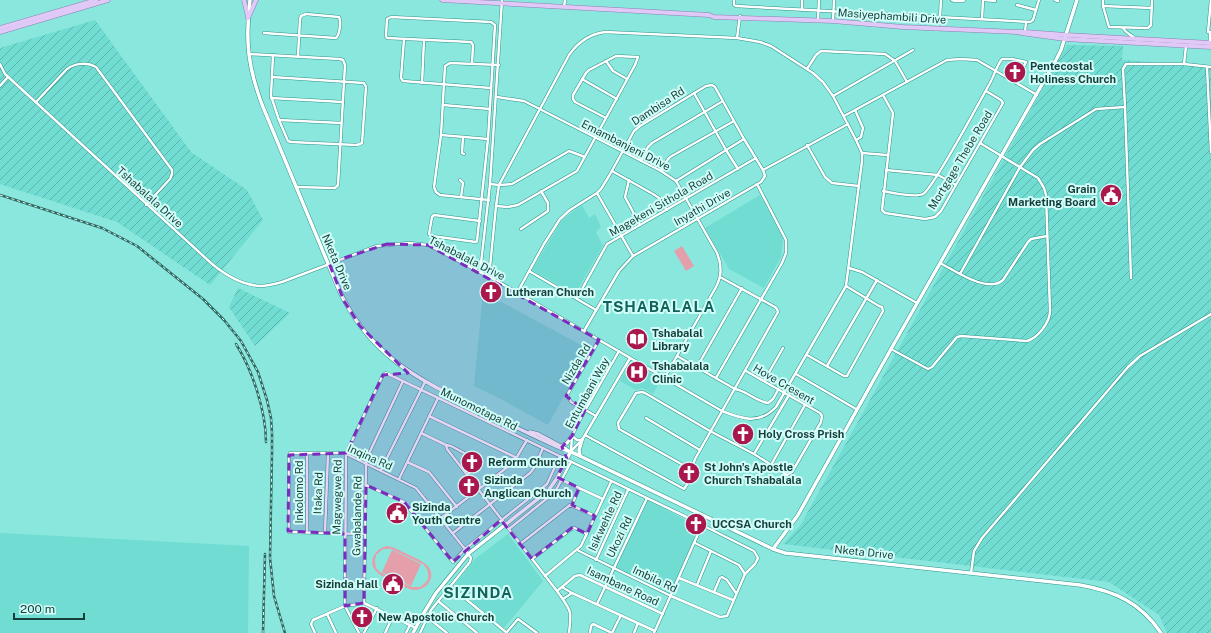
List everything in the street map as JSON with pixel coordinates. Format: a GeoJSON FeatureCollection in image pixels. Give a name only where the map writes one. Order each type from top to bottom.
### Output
{"type":"FeatureCollection","features":[{"type":"Feature","properties":{"kind":"main road"},"geometry":{"type":"LineString","coordinates":[[0,28],[96,0]]}},
{"type":"Feature","properties":{"kind":"main road"},"geometry":{"type":"LineString","coordinates":[[0,32],[108,0]]}},
{"type":"Feature","properties":{"kind":"main road"},"geometry":{"type":"LineString","coordinates":[[244,0],[248,18]]}},
{"type":"Feature","properties":{"kind":"main road"},"geometry":{"type":"LineString","coordinates":[[248,18],[256,0]]}},
{"type":"Feature","properties":{"kind":"main road","name":"Masiyephambili Drive"},"geometry":{"type":"LineString","coordinates":[[442,0],[502,2],[564,8],[714,14],[740,17],[833,21],[903,27],[1025,32],[1065,37],[1135,39],[1186,44]]}},
{"type":"Feature","properties":{"kind":"main road","name":"Masiyephambili Drive"},"geometry":{"type":"LineString","coordinates":[[1017,32],[1026,35],[1186,44],[1211,44]]}},
{"type":"Feature","properties":{"kind":"street","name":"Nketa Drive"},"geometry":{"type":"LineString","coordinates":[[250,0],[248,18],[248,54],[250,67],[258,93],[296,187],[344,301],[363,330],[378,347],[399,365],[424,382],[521,429],[571,451],[773,549],[785,553],[1080,585],[1110,592],[1134,604],[1150,619],[1161,633]]}},
{"type":"Feature","properties":{"kind":"street"},"geometry":{"type":"LineString","coordinates":[[564,8],[565,0]]}},
{"type":"Feature","properties":{"kind":"street"},"geometry":{"type":"LineString","coordinates":[[734,0],[735,6],[1026,22],[1032,22],[1039,0]]}},
{"type":"Feature","properties":{"kind":"street"},"geometry":{"type":"LineString","coordinates":[[802,0],[802,10]]}},
{"type":"Feature","properties":{"kind":"street"},"geometry":{"type":"LineString","coordinates":[[818,21],[819,0]]}},
{"type":"Feature","properties":{"kind":"street"},"geometry":{"type":"LineString","coordinates":[[833,21],[834,0]]}},
{"type":"Feature","properties":{"kind":"street"},"geometry":{"type":"LineString","coordinates":[[940,18],[941,0]]}},
{"type":"Feature","properties":{"kind":"street"},"geometry":{"type":"LineString","coordinates":[[952,0],[964,0]]}},
{"type":"Feature","properties":{"kind":"street"},"geometry":{"type":"LineString","coordinates":[[982,19],[984,0],[995,1]]}},
{"type":"Feature","properties":{"kind":"street"},"geometry":{"type":"LineString","coordinates":[[773,549],[798,515],[856,409],[1037,95],[1059,55],[1077,0]]}},
{"type":"Feature","properties":{"kind":"street"},"geometry":{"type":"LineString","coordinates":[[1103,0],[1103,6],[1109,27],[1122,28],[1148,28],[1150,25],[1152,0]]}},
{"type":"Feature","properties":{"kind":"street"},"geometry":{"type":"LineString","coordinates":[[1210,0],[1208,32],[1211,32],[1211,44]]}},
{"type":"Feature","properties":{"kind":"street"},"geometry":{"type":"LineString","coordinates":[[480,272],[489,200],[497,98],[502,2]]}},
{"type":"Feature","properties":{"kind":"street"},"geometry":{"type":"LineString","coordinates":[[1017,5],[1036,10]]}},
{"type":"Feature","properties":{"kind":"street"},"geometry":{"type":"LineString","coordinates":[[1103,6],[1152,8]]}},
{"type":"Feature","properties":{"kind":"street"},"geometry":{"type":"LineString","coordinates":[[264,33],[299,36],[336,38],[339,35],[340,18],[335,16],[303,14],[300,18],[299,36],[298,56]]}},
{"type":"Feature","properties":{"kind":"street"},"geometry":{"type":"LineString","coordinates":[[737,38],[740,17]]}},
{"type":"Feature","properties":{"kind":"street"},"geometry":{"type":"LineString","coordinates":[[472,64],[473,45],[471,42],[386,37],[388,18],[492,22],[495,25],[488,139],[480,221],[477,241],[432,236],[429,234],[432,217],[434,215],[480,221]]}},
{"type":"Feature","properties":{"kind":"street"},"geometry":{"type":"LineString","coordinates":[[1025,32],[1026,22]]}},
{"type":"Feature","properties":{"kind":"street"},"geometry":{"type":"LineString","coordinates":[[1122,28],[1127,34],[1133,36],[1135,39]]}},
{"type":"Feature","properties":{"kind":"street"},"geometry":{"type":"LineString","coordinates":[[490,267],[499,186],[539,109],[571,52],[584,40],[591,36],[605,32],[737,38],[760,42],[771,46],[807,69],[823,82],[844,116],[862,153],[860,186],[846,286],[882,308],[882,314],[847,376],[844,376],[807,355]]}},
{"type":"Feature","properties":{"kind":"street"},"geometry":{"type":"LineString","coordinates":[[404,39],[401,79],[404,82],[491,88]]}},
{"type":"Feature","properties":{"kind":"street"},"geometry":{"type":"LineString","coordinates":[[422,83],[424,40]]}},
{"type":"Feature","properties":{"kind":"street"},"geometry":{"type":"LineString","coordinates":[[1184,64],[1186,44]]}},
{"type":"Feature","properties":{"kind":"street"},"geometry":{"type":"LineString","coordinates":[[833,96],[913,50]]}},
{"type":"Feature","properties":{"kind":"street"},"geometry":{"type":"LineString","coordinates":[[807,69],[820,51],[885,54],[894,61],[906,82]]}},
{"type":"Feature","properties":{"kind":"street"},"geometry":{"type":"LineString","coordinates":[[248,54],[343,60],[345,65],[338,187],[296,187]]}},
{"type":"Feature","properties":{"kind":"street"},"geometry":{"type":"LineString","coordinates":[[272,76],[364,82],[366,86],[366,95],[362,143],[359,145],[290,142],[287,139],[279,120],[270,92],[273,55]]}},
{"type":"Feature","properties":{"kind":"street"},"geometry":{"type":"LineString","coordinates":[[496,206],[508,207],[518,205],[577,171],[617,99],[638,57],[616,56],[587,72],[573,95],[574,100],[606,118]]}},
{"type":"Feature","properties":{"kind":"street"},"geometry":{"type":"LineString","coordinates":[[884,191],[922,195],[928,191],[986,91],[1002,59],[1025,61],[1026,64],[1016,82]]}},
{"type":"Feature","properties":{"kind":"street"},"geometry":{"type":"LineString","coordinates":[[844,116],[947,60],[977,60],[1037,95]]}},
{"type":"Feature","properties":{"kind":"street"},"geometry":{"type":"LineString","coordinates":[[606,61],[613,71],[627,79]]}},
{"type":"Feature","properties":{"kind":"street","name":"Tshabalala Drive"},"geometry":{"type":"LineString","coordinates":[[0,64],[8,77],[146,205],[215,267],[231,277],[251,285],[268,285],[282,282],[328,263],[377,246],[395,243],[416,243],[434,248],[480,272],[722,411],[741,418],[757,419],[773,410],[785,393],[846,286]]}},
{"type":"Feature","properties":{"kind":"street"},"geometry":{"type":"LineString","coordinates":[[489,200],[440,195],[435,191],[441,135],[445,68],[447,64],[499,65]]}},
{"type":"Feature","properties":{"kind":"street"},"geometry":{"type":"LineString","coordinates":[[1131,278],[1123,69],[1126,64],[1184,64],[1211,67]]}},
{"type":"Feature","properties":{"kind":"street"},"geometry":{"type":"LineString","coordinates":[[36,102],[67,69],[73,65],[91,65],[96,67],[172,170],[170,179],[146,205]]}},
{"type":"Feature","properties":{"kind":"street"},"geometry":{"type":"LineString","coordinates":[[1207,67],[1211,152]]}},
{"type":"Feature","properties":{"kind":"street"},"geometry":{"type":"LineString","coordinates":[[0,86],[8,77]]}},
{"type":"Feature","properties":{"kind":"street"},"geometry":{"type":"LineString","coordinates":[[582,79],[617,99]]}},
{"type":"Feature","properties":{"kind":"street","name":"Dambisa Rd"},"geometry":{"type":"LineString","coordinates":[[597,193],[612,171],[630,136],[636,129],[706,86],[713,85],[723,101]]}},
{"type":"Feature","properties":{"kind":"street","name":"Mortgage Thebe Road"},"geometry":{"type":"LineString","coordinates":[[883,95],[893,113],[887,155],[882,210],[884,213],[930,218],[935,217],[941,211],[1003,104],[1002,100],[986,91]]}},
{"type":"Feature","properties":{"kind":"street"},"geometry":{"type":"LineString","coordinates":[[694,93],[738,169]]}},
{"type":"Feature","properties":{"kind":"street"},"geometry":{"type":"LineString","coordinates":[[272,98],[343,102]]}},
{"type":"Feature","properties":{"kind":"street","name":"Emambanjeni Drive"},"geometry":{"type":"LineString","coordinates":[[497,98],[520,100],[661,171],[676,181],[717,253],[721,266],[720,277]]}},
{"type":"Feature","properties":{"kind":"street"},"geometry":{"type":"LineString","coordinates":[[641,161],[648,147],[652,143],[723,101],[744,139],[764,170],[765,177],[757,184],[782,230],[787,245],[785,258],[716,378]]}},
{"type":"Feature","properties":{"kind":"street"},"geometry":{"type":"LineString","coordinates":[[443,105],[490,109]]}},
{"type":"Feature","properties":{"kind":"street"},"geometry":{"type":"LineString","coordinates":[[960,274],[1020,166],[1033,150],[1040,144],[1093,111],[1100,108],[1125,106]]}},
{"type":"Feature","properties":{"kind":"street"},"geometry":{"type":"LineString","coordinates":[[855,110],[863,128],[861,137],[856,140]]}},
{"type":"Feature","properties":{"kind":"street"},"geometry":{"type":"LineString","coordinates":[[279,120],[341,123]]}},
{"type":"Feature","properties":{"kind":"street"},"geometry":{"type":"LineString","coordinates":[[661,171],[670,157],[734,120]]}},
{"type":"Feature","properties":{"kind":"street"},"geometry":{"type":"LineString","coordinates":[[764,170],[807,145],[848,124]]}},
{"type":"Feature","properties":{"kind":"street"},"geometry":{"type":"LineString","coordinates":[[441,135],[488,139]]}},
{"type":"Feature","properties":{"kind":"street"},"geometry":{"type":"LineString","coordinates":[[463,137],[462,153],[464,154]]}},
{"type":"Feature","properties":{"kind":"street"},"geometry":{"type":"LineString","coordinates":[[676,181],[744,139]]}},
{"type":"Feature","properties":{"kind":"street"},"geometry":{"type":"LineString","coordinates":[[891,348],[928,369],[932,367],[955,338],[959,336],[1027,341],[1036,336],[1049,318],[1044,188],[1038,178],[980,143]]}},
{"type":"Feature","properties":{"kind":"street"},"geometry":{"type":"LineString","coordinates":[[807,145],[825,177],[829,181],[832,183],[860,186]]}},
{"type":"Feature","properties":{"kind":"street"},"geometry":{"type":"LineString","coordinates":[[490,184],[499,186],[510,185],[569,151],[585,157]]}},
{"type":"Feature","properties":{"kind":"street"},"geometry":{"type":"LineString","coordinates":[[862,153],[887,155]]}},
{"type":"Feature","properties":{"kind":"street","name":"Magekeni Sithola Road"},"geometry":{"type":"LineString","coordinates":[[576,298],[607,244],[756,158]]}},
{"type":"Feature","properties":{"kind":"street"},"geometry":{"type":"LineString","coordinates":[[886,170],[938,175],[956,185]]}},
{"type":"Feature","properties":{"kind":"street"},"geometry":{"type":"LineString","coordinates":[[612,171],[659,198],[667,210]]}},
{"type":"Feature","properties":{"kind":"street"},"geometry":{"type":"LineString","coordinates":[[460,180],[463,183],[461,197]]}},
{"type":"Feature","properties":{"kind":"street"},"geometry":{"type":"LineString","coordinates":[[629,180],[625,197],[640,225]]}},
{"type":"Feature","properties":{"kind":"street","name":"Inyathi Drive"},"geometry":{"type":"LineString","coordinates":[[584,331],[619,271],[633,256],[757,184]]}},
{"type":"Feature","properties":{"kind":"street"},"geometry":{"type":"LineString","coordinates":[[521,229],[548,211],[548,203],[541,192]]}},
{"type":"Feature","properties":{"kind":"street"},"geometry":{"type":"LineString","coordinates":[[517,293],[528,271],[562,216],[597,193],[633,256]]}},
{"type":"Feature","properties":{"kind":"street"},"geometry":{"type":"LineString","coordinates":[[940,263],[971,280],[1000,283],[1028,242],[1032,239],[1047,236]]}},
{"type":"Feature","properties":{"kind":"street"},"geometry":{"type":"LineString","coordinates":[[849,268],[877,280],[917,303]]}},
{"type":"Feature","properties":{"kind":"street"},"geometry":{"type":"LineString","coordinates":[[528,271],[596,310]]}},
{"type":"Feature","properties":{"kind":"street"},"geometry":{"type":"LineString","coordinates":[[585,435],[684,489],[694,474],[695,470],[693,466],[695,459],[778,312],[776,308],[720,277],[716,287],[665,377]]}},
{"type":"Feature","properties":{"kind":"street"},"geometry":{"type":"LineString","coordinates":[[827,366],[877,280]]}},
{"type":"Feature","properties":{"kind":"street"},"geometry":{"type":"LineString","coordinates":[[697,367],[742,288]]}},
{"type":"Feature","properties":{"kind":"street"},"geometry":{"type":"LineString","coordinates":[[971,573],[974,551],[982,538],[1128,367],[1140,356],[1211,314]]}},
{"type":"Feature","properties":{"kind":"street","name":"Nizda Rd"},"geometry":{"type":"LineString","coordinates":[[585,410],[571,402],[567,395],[599,340]]}},
{"type":"Feature","properties":{"kind":"street"},"geometry":{"type":"LineString","coordinates":[[764,381],[783,348]]}},
{"type":"Feature","properties":{"kind":"street","name":"Entumbani Way"},"geometry":{"type":"LineString","coordinates":[[571,451],[572,436],[585,410],[619,351]]}},
{"type":"Feature","properties":{"kind":"street"},"geometry":{"type":"LineString","coordinates":[[677,356],[760,402],[768,403],[773,399],[778,390]]}},
{"type":"Feature","properties":{"kind":"street","name":"Entumbani Way"},"geometry":{"type":"LineString","coordinates":[[571,451],[582,440],[630,358]]}},
{"type":"Feature","properties":{"kind":"street","name":"Hove Cresent"},"geometry":{"type":"LineString","coordinates":[[693,466],[683,465],[618,427],[618,424],[636,393],[642,392],[754,454],[787,475],[792,473],[821,422],[822,416],[789,395],[746,371]]}},
{"type":"Feature","properties":{"kind":"street","name":"Munomotapa Rd"},"geometry":{"type":"LineString","coordinates":[[384,374],[387,373],[567,459],[611,482],[697,522],[754,551],[758,558],[755,564],[745,574]]}},
{"type":"Feature","properties":{"kind":"street","name":"Magwegwe Rd"},"geometry":{"type":"LineString","coordinates":[[345,606],[346,454],[384,374]]}},
{"type":"Feature","properties":{"kind":"street"},"geometry":{"type":"LineString","coordinates":[[796,374],[856,409]]}},
{"type":"Feature","properties":{"kind":"street","name":"Gwabalande Rd"},"geometry":{"type":"LineString","coordinates":[[364,603],[366,457],[403,381]]}},
{"type":"Feature","properties":{"kind":"street"},"geometry":{"type":"LineString","coordinates":[[381,470],[424,382]]}},
{"type":"Feature","properties":{"kind":"street"},"geometry":{"type":"LineString","coordinates":[[754,454],[789,395]]}},
{"type":"Feature","properties":{"kind":"street"},"geometry":{"type":"LineString","coordinates":[[399,479],[438,398]]}},
{"type":"Feature","properties":{"kind":"street"},"geometry":{"type":"LineString","coordinates":[[771,464],[805,405]]}},
{"type":"Feature","properties":{"kind":"street"},"geometry":{"type":"LineString","coordinates":[[585,410],[596,416]]}},
{"type":"Feature","properties":{"kind":"street"},"geometry":{"type":"LineString","coordinates":[[429,416],[517,458]]}},
{"type":"Feature","properties":{"kind":"street"},"geometry":{"type":"LineString","coordinates":[[646,418],[700,450]]}},
{"type":"Feature","properties":{"kind":"street"},"geometry":{"type":"LineString","coordinates":[[421,432],[479,461],[478,465],[467,475]]}},
{"type":"Feature","properties":{"kind":"street"},"geometry":{"type":"LineString","coordinates":[[567,459],[561,447],[567,443],[572,436],[577,440],[582,440],[579,450],[580,456]]}},
{"type":"Feature","properties":{"kind":"street"},"geometry":{"type":"LineString","coordinates":[[442,518],[514,462],[527,440]]}},
{"type":"Feature","properties":{"kind":"street"},"geometry":{"type":"LineString","coordinates":[[446,445],[447,449],[571,611],[572,615],[569,633]]}},
{"type":"Feature","properties":{"kind":"street"},"geometry":{"type":"LineString","coordinates":[[453,533],[532,470],[543,448]]}},
{"type":"Feature","properties":{"kind":"street"},"geometry":{"type":"LineString","coordinates":[[413,633],[436,593],[468,554],[548,491],[557,478],[571,451]]}},
{"type":"Feature","properties":{"kind":"street","name":"Inqina Rd"},"geometry":{"type":"LineString","coordinates":[[364,534],[290,532],[288,530],[289,455],[291,453],[346,454],[418,489],[442,518],[468,554]]}},
{"type":"Feature","properties":{"kind":"street","name":"Inkolomo Rd"},"geometry":{"type":"LineString","coordinates":[[307,453],[307,532]]}},
{"type":"Feature","properties":{"kind":"street","name":"Itaka Rd"},"geometry":{"type":"LineString","coordinates":[[325,533],[328,453]]}},
{"type":"Feature","properties":{"kind":"street"},"geometry":{"type":"LineString","coordinates":[[366,485],[404,502],[453,562],[465,549],[546,484],[560,456]]}},
{"type":"Feature","properties":{"kind":"street"},"geometry":{"type":"LineString","coordinates":[[407,462],[429,472],[457,507]]}},
{"type":"Feature","properties":{"kind":"street"},"geometry":{"type":"LineString","coordinates":[[509,530],[554,494],[563,480],[571,462]]}},
{"type":"Feature","properties":{"kind":"street"},"geometry":{"type":"LineString","coordinates":[[557,478],[603,499]]}},
{"type":"Feature","properties":{"kind":"street"},"geometry":{"type":"LineString","coordinates":[[545,576],[577,550],[587,534],[611,482]]}},
{"type":"Feature","properties":{"kind":"street"},"geometry":{"type":"LineString","coordinates":[[520,544],[572,505],[579,488]]}},
{"type":"Feature","properties":{"kind":"street","name":"Isikwehle Rd"},"geometry":{"type":"LineString","coordinates":[[596,560],[628,490]]}},
{"type":"Feature","properties":{"kind":"street","name":"Ukozi Rd"},"geometry":{"type":"LineString","coordinates":[[597,604],[647,498]]}},
{"type":"Feature","properties":{"kind":"street"},"geometry":{"type":"LineString","coordinates":[[572,505],[595,516]]}},
{"type":"Feature","properties":{"kind":"street"},"geometry":{"type":"LineString","coordinates":[[697,522],[701,514]]}},
{"type":"Feature","properties":{"kind":"street"},"geometry":{"type":"LineString","coordinates":[[562,587],[655,632],[702,525]]}},
{"type":"Feature","properties":{"kind":"street"},"geometry":{"type":"LineString","coordinates":[[532,560],[571,529],[575,528],[587,534]]}},
{"type":"Feature","properties":{"kind":"street"},"geometry":{"type":"LineString","coordinates":[[679,578],[733,600],[737,593],[745,574],[739,565],[694,543]]}},
{"type":"Feature","properties":{"kind":"street","name":"Imbila Rd"},"geometry":{"type":"LineString","coordinates":[[577,550],[671,596],[720,617],[727,616],[733,600]]}},
{"type":"Feature","properties":{"kind":"street"},"geometry":{"type":"LineString","coordinates":[[697,585],[711,551]]}},
{"type":"Feature","properties":{"kind":"street"},"geometry":{"type":"LineString","coordinates":[[420,633],[427,617],[438,601],[470,562],[468,554]]}},
{"type":"Feature","properties":{"kind":"street","name":"Isambane Road"},"geometry":{"type":"LineString","coordinates":[[557,591],[578,575],[583,576],[663,614]]}},
{"type":"Feature","properties":{"kind":"street"},"geometry":{"type":"LineString","coordinates":[[714,592],[720,578],[722,577],[727,580],[737,593]]}},
{"type":"Feature","properties":{"kind":"street"},"geometry":{"type":"LineString","coordinates":[[450,586],[506,633],[516,620],[519,619],[537,633]]}},
{"type":"Feature","properties":{"kind":"street"},"geometry":{"type":"LineString","coordinates":[[563,599],[572,593]]}},
{"type":"Feature","properties":{"kind":"street"},"geometry":{"type":"LineString","coordinates":[[438,601],[477,633]]}},
{"type":"Feature","properties":{"kind":"street"},"geometry":{"type":"LineString","coordinates":[[315,633],[311,623],[313,620],[345,606],[364,603],[416,628]]}},
{"type":"Feature","properties":{"kind":"street"},"geometry":{"type":"LineString","coordinates":[[345,606],[359,633]]}},
{"type":"Feature","properties":{"kind":"street"},"geometry":{"type":"LineString","coordinates":[[364,633],[376,608]]}},
{"type":"Feature","properties":{"kind":"street"},"geometry":{"type":"LineString","coordinates":[[326,614],[336,633]]}},
{"type":"Feature","properties":{"kind":"street"},"geometry":{"type":"LineString","coordinates":[[590,633],[592,624],[612,633],[621,615]]}},
{"type":"Feature","properties":{"kind":"street"},"geometry":{"type":"LineString","coordinates":[[385,633],[393,616]]}},
{"type":"Feature","properties":{"kind":"street"},"geometry":{"type":"LineString","coordinates":[[427,617],[447,633]]}},
{"type":"Feature","properties":{"kind":"street"},"geometry":{"type":"LineString","coordinates":[[634,633],[638,623]]}},
{"type":"Feature","properties":{"kind":"street"},"geometry":{"type":"LineString","coordinates":[[406,633],[410,625]]}},
{"type":"Feature","properties":{"kind":"highlighted area"},"geometry":{"type":"Polygon","coordinates":[[[387,244],[428,245],[599,340],[566,396],[585,410],[572,436],[562,447],[567,459],[557,477],[579,488],[572,505],[595,516],[587,534],[573,527],[532,559],[501,520],[453,562],[404,502],[366,485],[364,603],[345,606],[345,534],[288,531],[289,455],[346,453],[383,375],[408,373],[360,326],[344,301],[329,263],[387,244]]]}},
{"type":"Feature","properties":{"kind":"shaded area"},"geometry":{"type":"Polygon","coordinates":[[[95,20],[191,152],[247,190],[263,220],[210,285],[117,222],[0,184],[0,48],[95,20]]]}},
{"type":"Feature","properties":{"kind":"shaded area"},"geometry":{"type":"Polygon","coordinates":[[[1067,45],[1123,46],[1122,60],[1211,66],[1211,633],[1167,633],[1159,615],[1109,582],[783,544],[800,526],[1067,45]]]}},
{"type":"Feature","properties":{"kind":"shaded area"},"geometry":{"type":"Polygon","coordinates":[[[760,195],[783,238],[781,257],[764,288],[729,269],[705,228],[760,195]]]}},
{"type":"Feature","properties":{"kind":"shaded area"},"geometry":{"type":"Polygon","coordinates":[[[582,205],[589,218],[595,214],[601,227],[596,232],[603,246],[575,294],[532,270],[562,220],[582,205]]]}},
{"type":"Feature","properties":{"kind":"shaded area"},"geometry":{"type":"Polygon","coordinates":[[[682,246],[694,266],[686,271],[674,251],[682,246]]]}},
{"type":"Feature","properties":{"kind":"shaded area"},"geometry":{"type":"Polygon","coordinates":[[[238,288],[290,313],[255,346],[229,307],[238,288]]]}},
{"type":"Feature","properties":{"kind":"shaded area"},"geometry":{"type":"Polygon","coordinates":[[[483,292],[590,350],[548,425],[474,386],[483,292]]]}},
{"type":"Feature","properties":{"kind":"shaded area","name":"Tshabalala Clinic"},"geometry":{"type":"Polygon","coordinates":[[[633,363],[661,379],[653,394],[642,388],[636,390],[620,381],[629,365],[633,363]]]}},
{"type":"Feature","properties":{"kind":"shaded area"},"geometry":{"type":"Polygon","coordinates":[[[647,500],[699,527],[671,594],[615,567],[647,500]]]}},
{"type":"Feature","properties":{"kind":"shaded area"},"geometry":{"type":"Polygon","coordinates":[[[0,533],[249,546],[248,633],[0,633],[0,533]]]}},
{"type":"Feature","properties":{"kind":"shaded area"},"geometry":{"type":"Polygon","coordinates":[[[508,534],[543,581],[504,628],[454,586],[475,559],[508,534]]]}},
{"type":"Feature","properties":{"kind":"shaded area"},"geometry":{"type":"Polygon","coordinates":[[[387,546],[395,548],[417,558],[426,564],[430,568],[431,573],[431,578],[428,584],[418,590],[414,590],[394,582],[378,573],[373,567],[372,563],[376,552],[387,546]],[[383,549],[376,555],[376,568],[380,572],[412,587],[420,587],[425,583],[428,579],[428,573],[423,564],[391,549],[383,549]]]}},
{"type":"Feature","properties":{"kind":"shaded area"},"geometry":{"type":"Polygon","coordinates":[[[392,550],[421,564],[411,586],[382,572],[392,550]]]}},
{"type":"Feature","properties":{"kind":"railway"},"geometry":{"type":"LineString","coordinates":[[0,195],[102,228],[137,246],[203,299],[224,320],[241,341],[258,372],[271,418],[272,453],[270,558],[274,596],[285,633]]}},
{"type":"Feature","properties":{"kind":"railway"},"geometry":{"type":"LineString","coordinates":[[236,344],[253,378],[261,404],[264,417],[266,442]]}},
{"type":"Feature","properties":{"kind":"railway"},"geometry":{"type":"LineString","coordinates":[[263,633],[265,554]]}},
{"type":"Feature","properties":{"kind":"place","name":"Pentecostal Holiness Church"},"geometry":{"type":"Point","coordinates":[1015,72]}},
{"type":"Feature","properties":{"kind":"place","name":"Grain Marketing Board"},"geometry":{"type":"Point","coordinates":[1111,195]}},
{"type":"Feature","properties":{"kind":"place","name":"Lutheran Church"},"geometry":{"type":"Point","coordinates":[491,292]}},
{"type":"Feature","properties":{"kind":"place","name":"Tshabalal Library"},"geometry":{"type":"Point","coordinates":[637,339]}},
{"type":"Feature","properties":{"kind":"place","name":"Tshabalala Clinic"},"geometry":{"type":"Point","coordinates":[637,372]}},
{"type":"Feature","properties":{"kind":"place","name":"Holy Cross Prish"},"geometry":{"type":"Point","coordinates":[743,434]}},
{"type":"Feature","properties":{"kind":"place","name":"Reform Church"},"geometry":{"type":"Point","coordinates":[472,462]}},
{"type":"Feature","properties":{"kind":"place","name":"St John's Apostle Church Tshabalala"},"geometry":{"type":"Point","coordinates":[689,473]}},
{"type":"Feature","properties":{"kind":"place","name":"Sizinda Anglican Church"},"geometry":{"type":"Point","coordinates":[469,486]}},
{"type":"Feature","properties":{"kind":"place","name":"Sizinda Youth Centre"},"geometry":{"type":"Point","coordinates":[397,513]}},
{"type":"Feature","properties":{"kind":"place","name":"UCCSA Church"},"geometry":{"type":"Point","coordinates":[696,524]}},
{"type":"Feature","properties":{"kind":"place","name":"Sizinda Hall"},"geometry":{"type":"Point","coordinates":[393,584]}},
{"type":"Feature","properties":{"kind":"place","name":"New Apostolic Church"},"geometry":{"type":"Point","coordinates":[362,617]}},
{"type":"Feature","properties":{"kind":"district","name":"TSHABALALA"},"geometry":{"type":"Point","coordinates":[659,306]}},
{"type":"Feature","properties":{"kind":"district","name":"SIZINDA"},"geometry":{"type":"Point","coordinates":[478,592]}}]}
